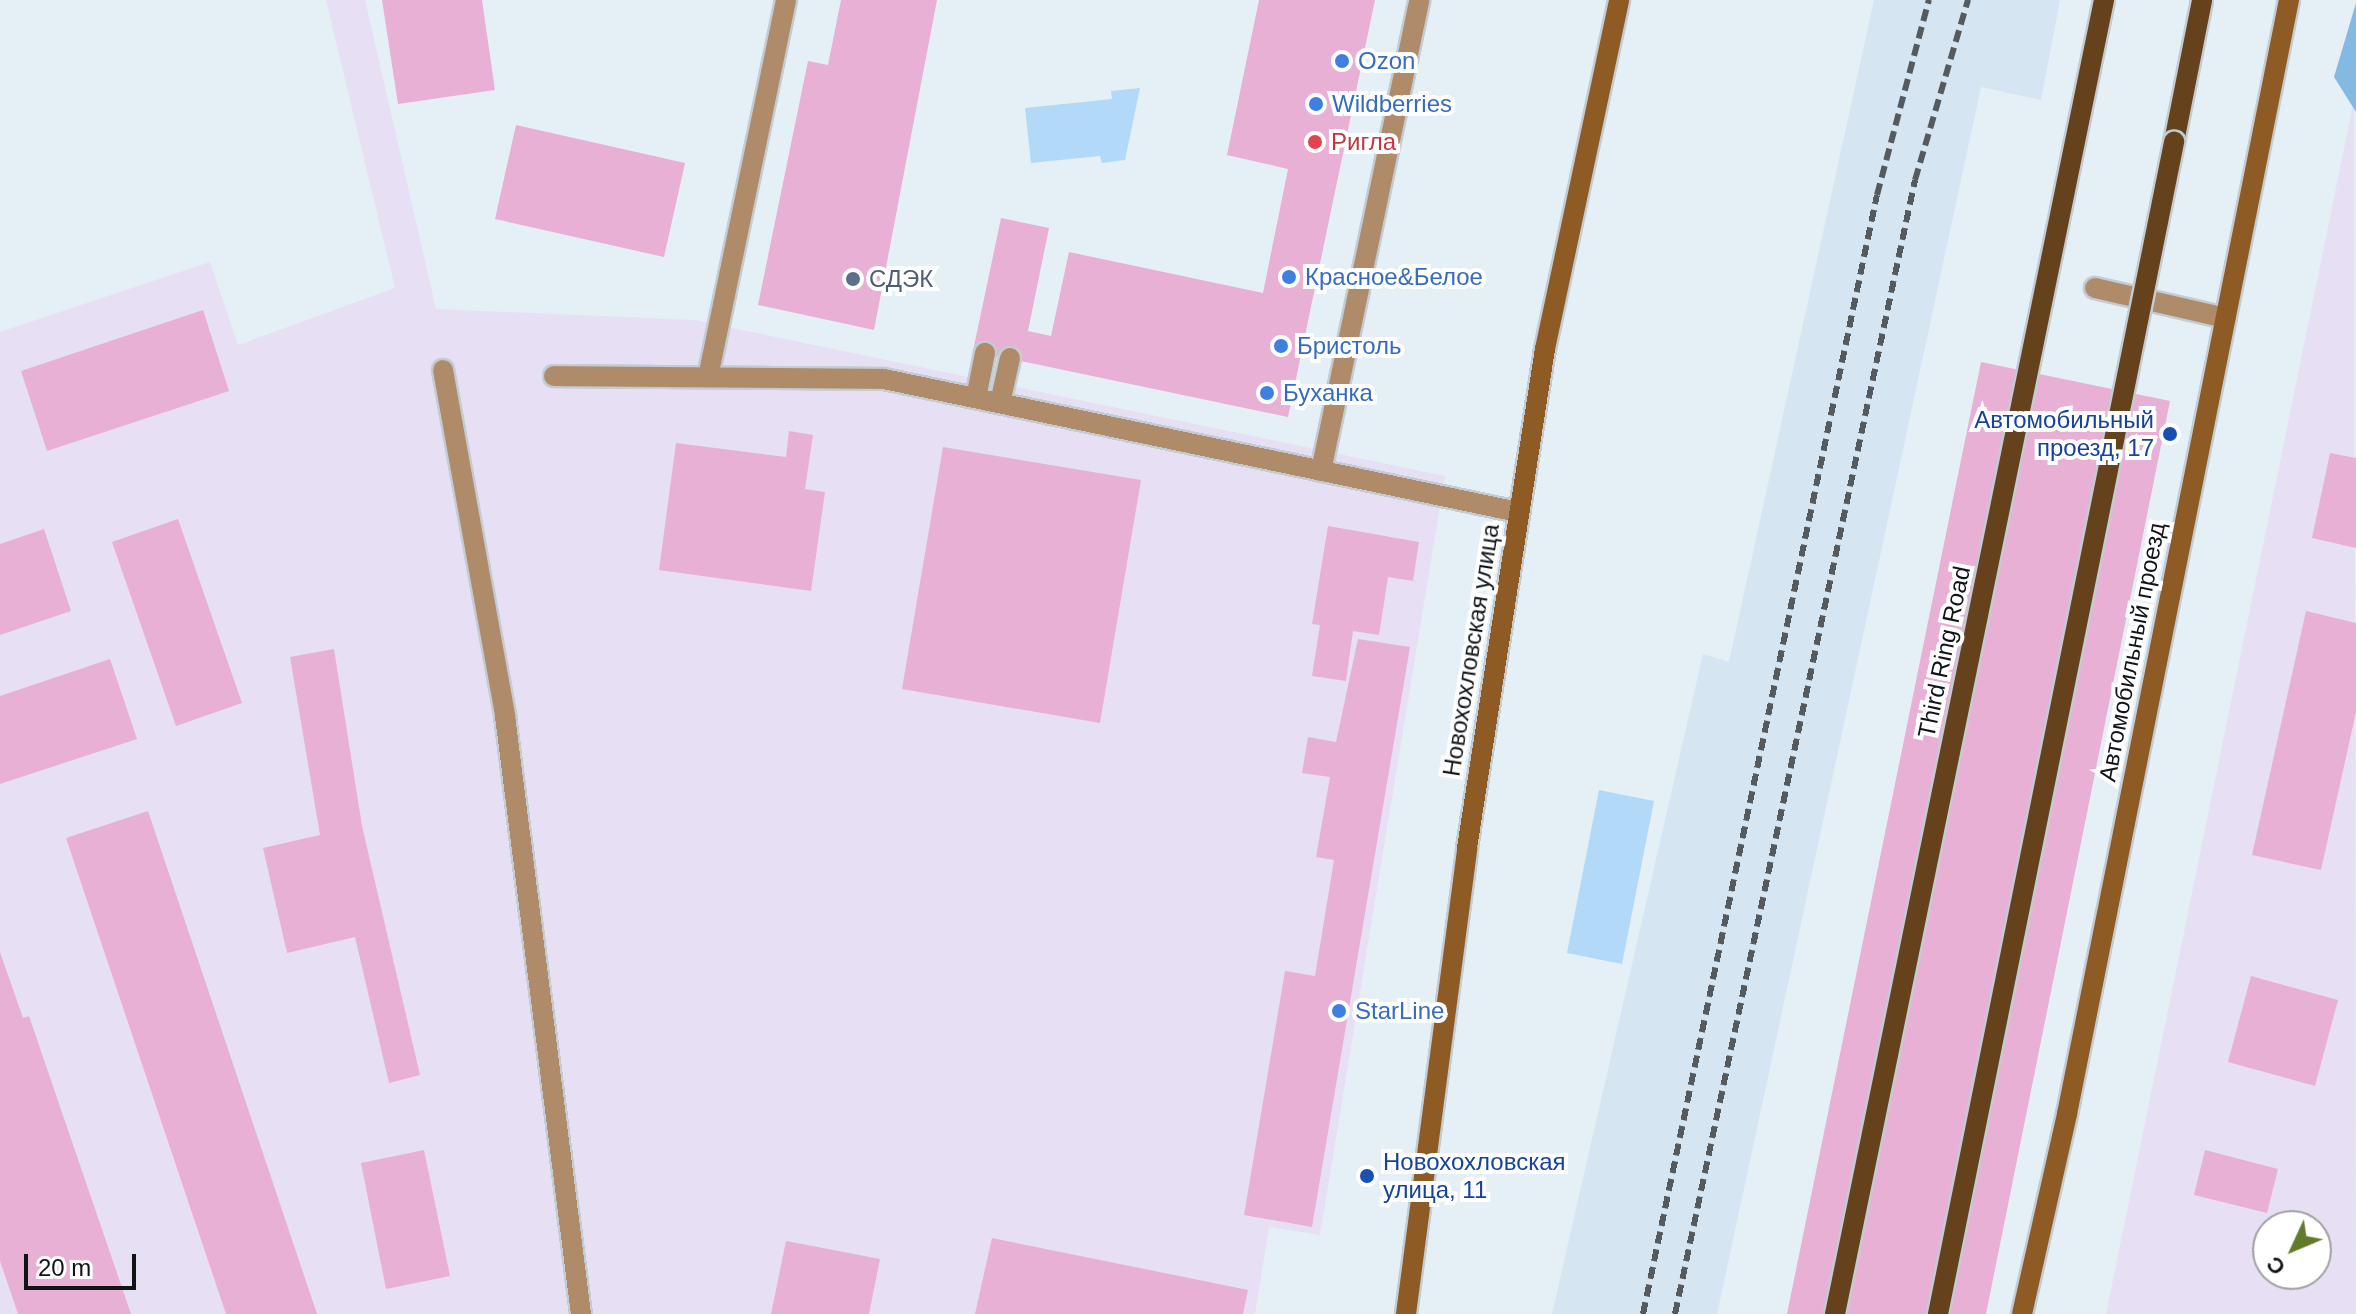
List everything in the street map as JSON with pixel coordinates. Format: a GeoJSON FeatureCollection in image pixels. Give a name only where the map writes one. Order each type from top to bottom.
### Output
{"type":"FeatureCollection","features":[{"type":"Feature","properties":{"kind":"main road","name":"Third Ring Road"},"geometry":{"type":"LineString","coordinates":[[1835,1314],[2104,0]]}},
{"type":"Feature","properties":{"kind":"main road"},"geometry":{"type":"LineString","coordinates":[[1938,1314],[2202,0]]}},
{"type":"Feature","properties":{"kind":"street","name":"Новохохловская улица"},"geometry":{"type":"LineString","coordinates":[[1406,1314],[1467,848],[1518,512],[1545,349],[1619,0]]}},
{"type":"Feature","properties":{"kind":"street","name":"Автомобильный проезд"},"geometry":{"type":"LineString","coordinates":[[2022,1314],[2289,0]]}},
{"type":"Feature","properties":{"kind":"lane"},"geometry":{"type":"LineString","coordinates":[[708,377],[786,0]]}},
{"type":"Feature","properties":{"kind":"lane"},"geometry":{"type":"LineString","coordinates":[[1321,471],[1419,0]]}},
{"type":"Feature","properties":{"kind":"lane"},"geometry":{"type":"LineString","coordinates":[[2095,288],[2226,318]]}},
{"type":"Feature","properties":{"kind":"lane"},"geometry":{"type":"LineString","coordinates":[[976,398],[985,353]]}},
{"type":"Feature","properties":{"kind":"lane"},"geometry":{"type":"LineString","coordinates":[[1000,403],[1010,358]]}},
{"type":"Feature","properties":{"kind":"lane"},"geometry":{"type":"LineString","coordinates":[[443,370],[507,730],[581,1314]]}},
{"type":"Feature","properties":{"kind":"lane"},"geometry":{"type":"LineString","coordinates":[[554,376],[884,379],[1518,512]]}},
{"type":"Feature","properties":{"kind":"shaded area"},"geometry":{"type":"Polygon","coordinates":[[[326,0],[365,0],[436,309],[694,320],[1445,476],[1320,1235],[1269,1227],[1255,1314],[0,1314],[0,332],[210,262],[238,345],[395,288],[326,0]]]}},
{"type":"Feature","properties":{"kind":"shaded area"},"geometry":{"type":"Polygon","coordinates":[[[1874,0],[2060,0],[2041,100],[1981,87],[1717,1314],[1552,1314],[1703,654],[1729,662],[1874,0]]]}},
{"type":"Feature","properties":{"kind":"shaded area"},"geometry":{"type":"Polygon","coordinates":[[[2356,3],[2356,112],[2334,77],[2356,3]]]}},
{"type":"Feature","properties":{"kind":"shaded area"},"geometry":{"type":"Polygon","coordinates":[[[1140,88],[1125,160],[1102,163],[1100,156],[1031,163],[1025,108],[1112,99],[1111,91],[1140,88]]]}},
{"type":"Feature","properties":{"kind":"shaded area"},"geometry":{"type":"Polygon","coordinates":[[[2354,100],[2356,1314],[2106,1314],[2354,100]]]}},
{"type":"Feature","properties":{"kind":"shaded area"},"geometry":{"type":"Polygon","coordinates":[[[1599,790],[1654,801],[1622,964],[1567,953],[1599,790]]]}},
{"type":"Feature","properties":{"kind":"building"},"geometry":{"type":"Polygon","coordinates":[[[382,0],[482,0],[495,90],[398,104],[382,0]]]}},
{"type":"Feature","properties":{"kind":"building"},"geometry":{"type":"Polygon","coordinates":[[[841,0],[937,0],[874,330],[758,305],[808,61],[828,65],[841,0]]]}},
{"type":"Feature","properties":{"kind":"building"},"geometry":{"type":"Polygon","coordinates":[[[1259,0],[1375,0],[1288,417],[973,351],[1001,218],[1049,228],[1028,331],[1051,336],[1069,252],[1263,293],[1288,169],[1227,155],[1259,0]]]}},
{"type":"Feature","properties":{"kind":"building"},"geometry":{"type":"Polygon","coordinates":[[[516,125],[685,163],[664,257],[495,219],[516,125]]]}},
{"type":"Feature","properties":{"kind":"building"},"geometry":{"type":"Polygon","coordinates":[[[203,310],[229,391],[47,451],[21,371],[203,310]]]}},
{"type":"Feature","properties":{"kind":"building"},"geometry":{"type":"Polygon","coordinates":[[[1981,362],[2170,401],[1986,1314],[1787,1314],[1981,362]]]}},
{"type":"Feature","properties":{"kind":"building"},"geometry":{"type":"Polygon","coordinates":[[[789,431],[813,435],[805,489],[825,492],[811,591],[659,570],[676,443],[786,457],[789,431]]]}},
{"type":"Feature","properties":{"kind":"building"},"geometry":{"type":"Polygon","coordinates":[[[943,447],[1141,480],[1100,723],[902,689],[943,447]]]}},
{"type":"Feature","properties":{"kind":"building"},"geometry":{"type":"Polygon","coordinates":[[[2330,453],[2356,458],[2356,548],[2312,538],[2330,453]]]}},
{"type":"Feature","properties":{"kind":"building"},"geometry":{"type":"Polygon","coordinates":[[[178,519],[242,703],[176,726],[112,542],[178,519]]]}},
{"type":"Feature","properties":{"kind":"building"},"geometry":{"type":"Polygon","coordinates":[[[1328,526],[1419,542],[1413,581],[1388,577],[1379,635],[1353,631],[1346,681],[1312,676],[1320,625],[1312,624],[1328,526]]]}},
{"type":"Feature","properties":{"kind":"building"},"geometry":{"type":"Polygon","coordinates":[[[44,529],[71,611],[0,635],[0,544],[44,529]]]}},
{"type":"Feature","properties":{"kind":"building"},"geometry":{"type":"Polygon","coordinates":[[[2306,611],[2356,623],[2356,712],[2321,870],[2252,855],[2306,611]]]}},
{"type":"Feature","properties":{"kind":"building"},"geometry":{"type":"Polygon","coordinates":[[[1358,639],[1410,647],[1312,1227],[1244,1215],[1285,971],[1315,976],[1334,860],[1316,857],[1330,777],[1302,773],[1308,737],[1336,742],[1358,639]]]}},
{"type":"Feature","properties":{"kind":"building"},"geometry":{"type":"Polygon","coordinates":[[[334,649],[362,826],[420,1075],[389,1083],[355,937],[287,953],[263,848],[320,835],[290,657],[334,649]]]}},
{"type":"Feature","properties":{"kind":"building"},"geometry":{"type":"Polygon","coordinates":[[[110,659],[137,739],[0,784],[0,696],[110,659]]]}},
{"type":"Feature","properties":{"kind":"building"},"geometry":{"type":"Polygon","coordinates":[[[148,811],[317,1314],[226,1314],[66,838],[148,811]]]}},
{"type":"Feature","properties":{"kind":"building"},"geometry":{"type":"Polygon","coordinates":[[[0,952],[23,1018],[29,1016],[131,1314],[18,1314],[0,1261],[0,952]]]}},
{"type":"Feature","properties":{"kind":"building"},"geometry":{"type":"Polygon","coordinates":[[[2251,976],[2338,1000],[2315,1086],[2228,1062],[2251,976]]]}},
{"type":"Feature","properties":{"kind":"building"},"geometry":{"type":"Polygon","coordinates":[[[424,1150],[450,1276],[386,1289],[361,1163],[424,1150]]]}},
{"type":"Feature","properties":{"kind":"building"},"geometry":{"type":"Polygon","coordinates":[[[2205,1150],[2278,1169],[2268,1210],[2255,1210],[2194,1195],[2205,1150]]]}},
{"type":"Feature","properties":{"kind":"building"},"geometry":{"type":"Polygon","coordinates":[[[992,1238],[1248,1290],[1243,1314],[975,1314],[992,1238]]]}},
{"type":"Feature","properties":{"kind":"building"},"geometry":{"type":"Polygon","coordinates":[[[786,1241],[880,1259],[869,1314],[771,1314],[786,1241]]]}},
{"type":"Feature","properties":{"kind":"railway"},"geometry":{"type":"LineString","coordinates":[[1643,1314],[1877,195],[1929,0]]}},
{"type":"Feature","properties":{"kind":"railway"},"geometry":{"type":"LineString","coordinates":[[1675,1314],[1915,180],[1968,0]]}},
{"type":"Feature","properties":{"kind":"place","name":"Ozon"},"geometry":{"type":"Point","coordinates":[1342,61]}},
{"type":"Feature","properties":{"kind":"place","name":"Wildberries"},"geometry":{"type":"Point","coordinates":[1316,104]}},
{"type":"Feature","properties":{"kind":"place","name":"Ригла"},"geometry":{"type":"Point","coordinates":[1315,142]}},
{"type":"Feature","properties":{"kind":"place","name":"Красное&Белое"},"geometry":{"type":"Point","coordinates":[1289,277]}},
{"type":"Feature","properties":{"kind":"place","name":"СДЭК"},"geometry":{"type":"Point","coordinates":[853,279]}},
{"type":"Feature","properties":{"kind":"place","name":"Бристоль"},"geometry":{"type":"Point","coordinates":[1281,346]}},
{"type":"Feature","properties":{"kind":"place","name":"Буханка"},"geometry":{"type":"Point","coordinates":[1267,393]}},
{"type":"Feature","properties":{"kind":"place","name":"Автомобильный проезд, 17"},"geometry":{"type":"Point","coordinates":[2170,434]}},
{"type":"Feature","properties":{"kind":"place","name":"StarLine"},"geometry":{"type":"Point","coordinates":[1339,1011]}},
{"type":"Feature","properties":{"kind":"place","name":"Новохохловская улица, 11"},"geometry":{"type":"Point","coordinates":[1367,1176]}}]}
